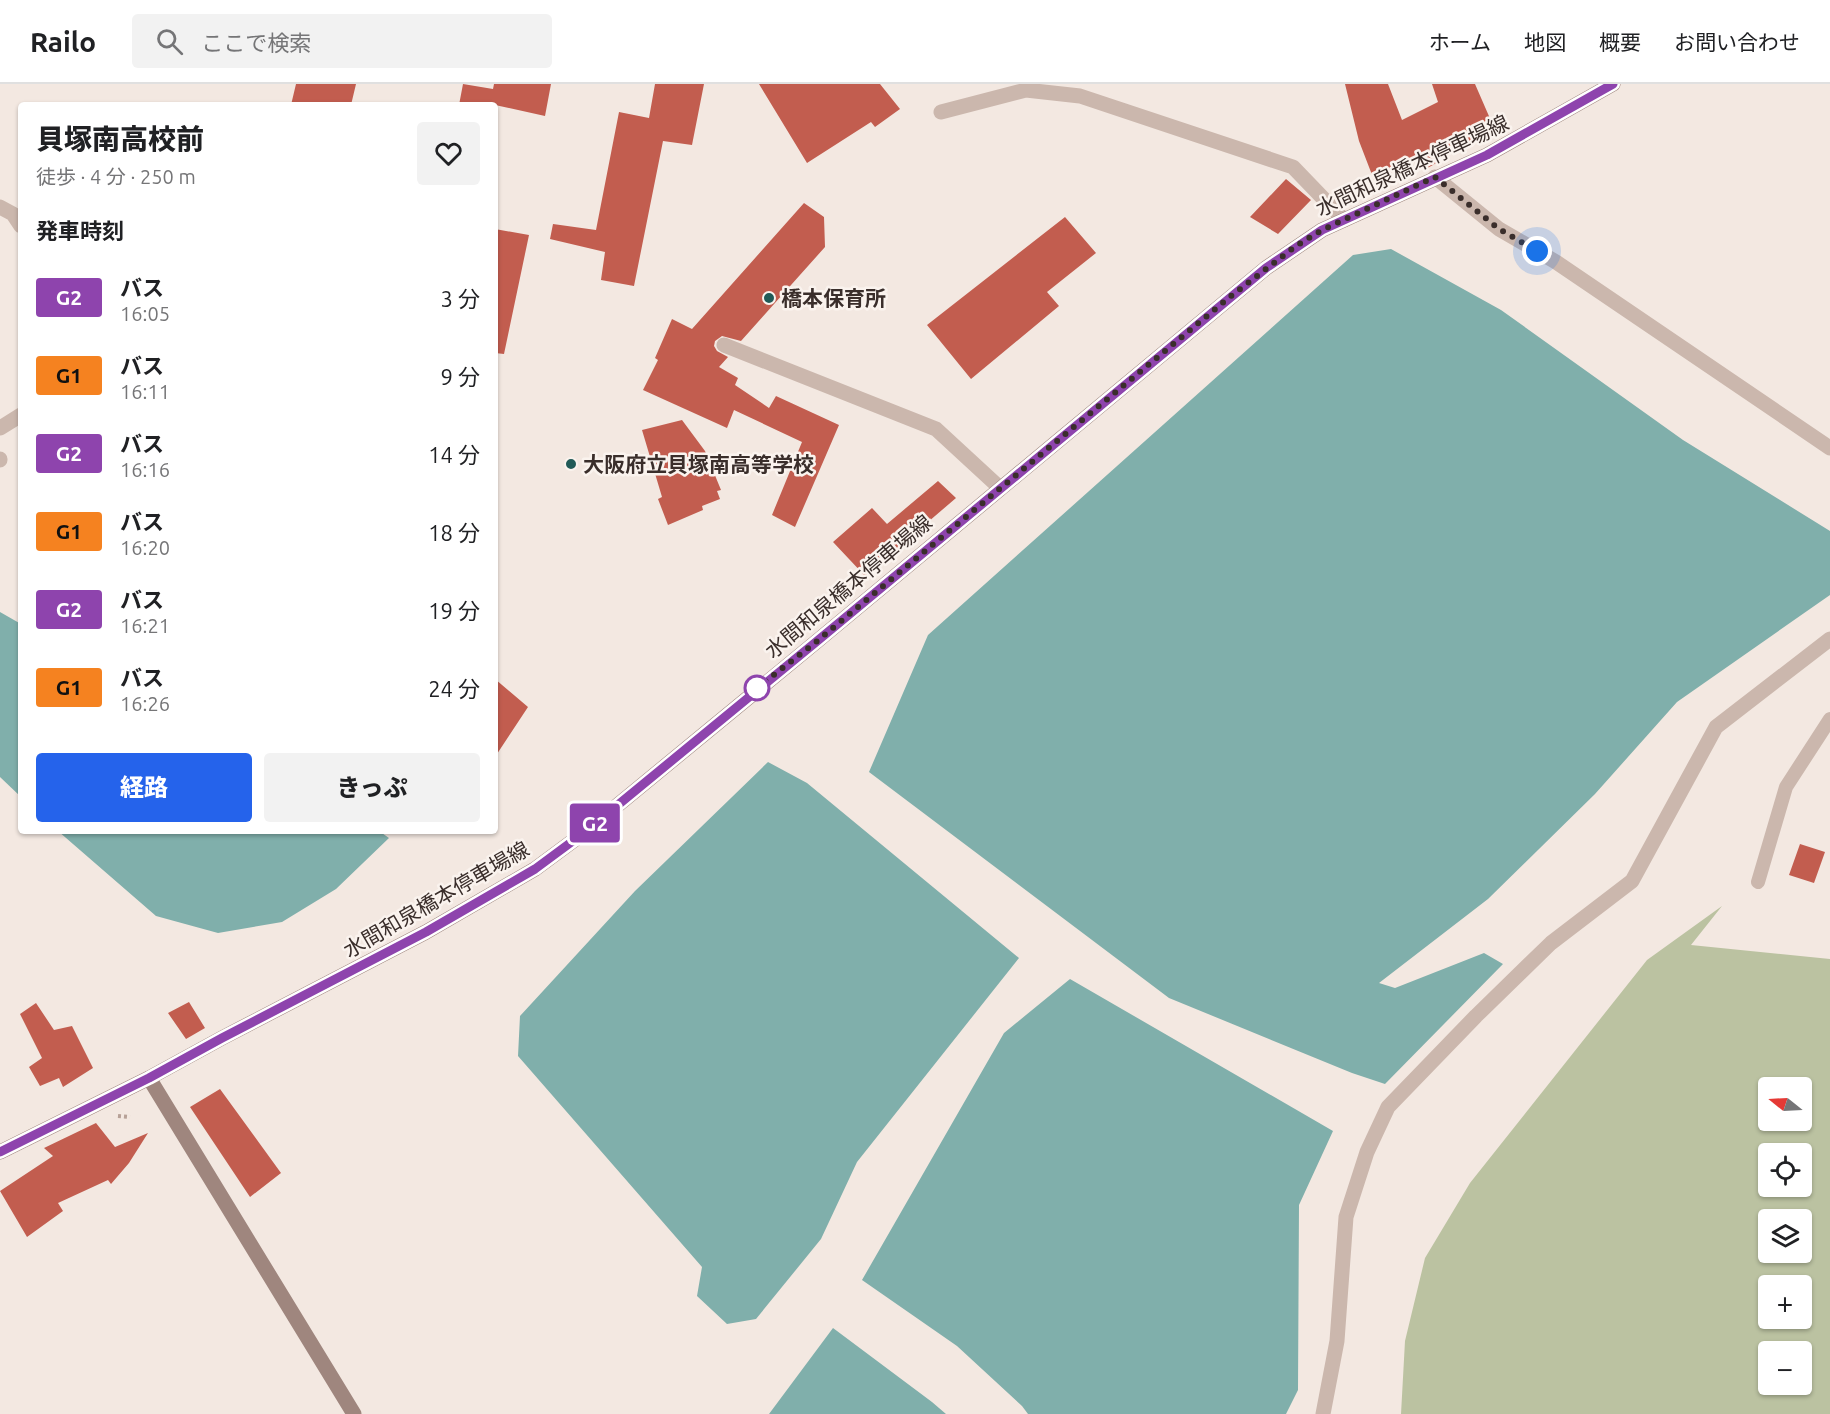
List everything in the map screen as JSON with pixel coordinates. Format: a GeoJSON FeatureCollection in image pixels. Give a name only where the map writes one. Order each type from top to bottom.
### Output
{"type":"FeatureCollection","features":[{"type":"Feature","properties":{"kind":"main road","name":"水間和泉橋本停車場線"},"geometry":{"type":"LineString","coordinates":[[0,1152],[149,1078],[476,905],[535,869],[621,802],[1266,268],[1296,246],[1344,220],[1512,142],[1613,84]]}},
{"type":"Feature","properties":{"kind":"main road"},"geometry":{"type":"LineString","coordinates":[[149,1078],[354,1414]]}},
{"type":"Feature","properties":{"kind":"street"},"geometry":{"type":"LineString","coordinates":[[941,112],[1026,90],[1080,96],[1293,167],[1344,220]]}},
{"type":"Feature","properties":{"kind":"street"},"geometry":{"type":"LineString","coordinates":[[1435,177],[1499,229],[1565,268],[1830,448]]}},
{"type":"Feature","properties":{"kind":"street"},"geometry":{"type":"LineString","coordinates":[[0,207],[13,214],[18,222]]}},
{"type":"Feature","properties":{"kind":"street"},"geometry":{"type":"LineString","coordinates":[[724,345],[936,429],[1000,488]]}},
{"type":"Feature","properties":{"kind":"street"},"geometry":{"type":"LineString","coordinates":[[0,428],[18,417]]}},
{"type":"Feature","properties":{"kind":"street"},"geometry":{"type":"LineString","coordinates":[[1323,1414],[1337,1341],[1346,1217],[1367,1152],[1388,1107],[1551,943],[1632,881],[1716,727],[1830,639]]}},
{"type":"Feature","properties":{"kind":"lane"},"geometry":{"type":"LineString","coordinates":[[1758,882],[1786,787],[1830,719]]}},
{"type":"Feature","properties":{"kind":"green space"},"geometry":{"type":"Polygon","coordinates":[[[1722,906],[1691,945],[1830,959],[1830,1414],[1401,1414],[1405,1341],[1425,1258],[1470,1183],[1647,960],[1722,906]]]}},
{"type":"Feature","properties":{"kind":"water"},"geometry":{"type":"Polygon","coordinates":[[[1391,249],[1501,310],[1683,440],[1830,531],[1830,595],[1677,702],[1595,794],[1488,899],[1379,983],[1395,988],[1484,953],[1503,964],[1385,1084],[1352,1073],[1169,998],[869,772],[928,635],[1353,255],[1391,249]]]}},
{"type":"Feature","properties":{"kind":"water"},"geometry":{"type":"Polygon","coordinates":[[[0,612],[18,622],[18,794],[0,777],[0,612]]]}},
{"type":"Feature","properties":{"kind":"water"},"geometry":{"type":"Polygon","coordinates":[[[768,762],[807,783],[1019,958],[857,1162],[821,1239],[756,1319],[727,1324],[697,1296],[702,1267],[518,1056],[520,1016],[635,891],[768,762]]]}},
{"type":"Feature","properties":{"kind":"water"},"geometry":{"type":"Polygon","coordinates":[[[61,834],[383,834],[389,838],[336,889],[282,922],[218,933],[156,916],[61,834]]]}},
{"type":"Feature","properties":{"kind":"water"},"geometry":{"type":"Polygon","coordinates":[[[1070,979],[1333,1131],[1299,1205],[1298,1390],[1286,1414],[1028,1414],[957,1346],[862,1280],[1004,1033],[1070,979]]]}},
{"type":"Feature","properties":{"kind":"water"},"geometry":{"type":"Polygon","coordinates":[[[833,1328],[932,1402],[946,1414],[769,1414],[833,1328]]]}},
{"type":"Feature","properties":{"kind":"building"},"geometry":{"type":"Polygon","coordinates":[[[296,84],[356,84],[352,102],[292,102],[296,84]]]}},
{"type":"Feature","properties":{"kind":"building"},"geometry":{"type":"Polygon","coordinates":[[[463,84],[493,89],[494,84],[551,84],[545,116],[498,106],[498,102],[460,102],[463,84]]]}},
{"type":"Feature","properties":{"kind":"building"},"geometry":{"type":"Polygon","coordinates":[[[655,84],[704,84],[692,145],[663,141],[634,286],[601,280],[605,252],[550,239],[553,224],[596,230],[619,112],[649,118],[655,84]]]}},
{"type":"Feature","properties":{"kind":"building"},"geometry":{"type":"Polygon","coordinates":[[[759,84],[880,84],[900,109],[875,127],[871,122],[807,163],[759,84]]]}},
{"type":"Feature","properties":{"kind":"building"},"geometry":{"type":"Polygon","coordinates":[[[1345,84],[1388,84],[1402,120],[1438,102],[1432,84],[1475,84],[1495,130],[1446,154],[1447,157],[1424,170],[1420,160],[1374,180],[1359,141],[1345,84]]]}},
{"type":"Feature","properties":{"kind":"building"},"geometry":{"type":"Polygon","coordinates":[[[1286,179],[1311,200],[1278,234],[1250,217],[1286,179]]]}},
{"type":"Feature","properties":{"kind":"building"},"geometry":{"type":"Polygon","coordinates":[[[804,203],[824,217],[825,247],[741,341],[722,336],[715,341],[714,346],[717,351],[728,357],[719,367],[738,378],[735,385],[769,408],[776,396],[839,425],[795,527],[772,515],[802,442],[734,410],[727,428],[643,390],[658,360],[655,358],[672,319],[692,329],[804,203]]]}},
{"type":"Feature","properties":{"kind":"building"},"geometry":{"type":"Polygon","coordinates":[[[1065,217],[1096,253],[1047,292],[1059,306],[971,379],[927,325],[1065,217]]]}},
{"type":"Feature","properties":{"kind":"building"},"geometry":{"type":"Polygon","coordinates":[[[498,230],[529,235],[504,354],[498,353],[498,230]]]}},
{"type":"Feature","properties":{"kind":"building"},"geometry":{"type":"Polygon","coordinates":[[[682,420],[705,451],[721,490],[717,491],[720,499],[702,506],[703,510],[668,525],[658,499],[662,497],[642,430],[682,420]]]}},
{"type":"Feature","properties":{"kind":"building"},"geometry":{"type":"Polygon","coordinates":[[[938,481],[956,498],[865,576],[833,542],[872,508],[887,524],[938,481]]]}},
{"type":"Feature","properties":{"kind":"building"},"geometry":{"type":"Polygon","coordinates":[[[498,682],[528,707],[498,752],[498,682]]]}},
{"type":"Feature","properties":{"kind":"building"},"geometry":{"type":"Polygon","coordinates":[[[1800,844],[1825,852],[1814,883],[1789,875],[1800,844]]]}},
{"type":"Feature","properties":{"kind":"building"},"geometry":{"type":"Polygon","coordinates":[[[189,1002],[205,1028],[186,1039],[168,1013],[189,1002]]]}},
{"type":"Feature","properties":{"kind":"building"},"geometry":{"type":"Polygon","coordinates":[[[36,1003],[54,1030],[72,1026],[93,1068],[63,1087],[59,1078],[40,1086],[29,1067],[42,1058],[20,1014],[36,1003]]]}},
{"type":"Feature","properties":{"kind":"building"},"geometry":{"type":"Polygon","coordinates":[[[220,1089],[281,1173],[250,1197],[190,1107],[220,1089]]]}},
{"type":"Feature","properties":{"kind":"building"},"geometry":{"type":"Polygon","coordinates":[[[96,1123],[115,1147],[148,1133],[129,1163],[111,1184],[108,1180],[58,1203],[63,1211],[27,1237],[0,1191],[53,1156],[44,1148],[96,1123]]]}},
{"type":"Feature","properties":{"kind":"bus line","name":"G2"},"geometry":{"type":"LineString","coordinates":[[0,1152],[149,1078],[426,932],[506,888],[535,869],[585,832],[1200,321],[1296,246],[1322,230],[1487,155],[1613,84]]}},
{"type":"Feature","properties":{"kind":"place","name":"橋本保育所"},"geometry":{"type":"Point","coordinates":[769,298]}},
{"type":"Feature","properties":{"kind":"place","name":"大阪府立貝塚南高等学校"},"geometry":{"type":"Point","coordinates":[571,464]}},
{"type":"Feature","properties":{"kind":"route"},"geometry":{"type":"LineString","coordinates":[[757,688],[816,642],[1231,296],[1296,246],[1322,230],[1435,177],[1499,229],[1537,251]]}}]}
